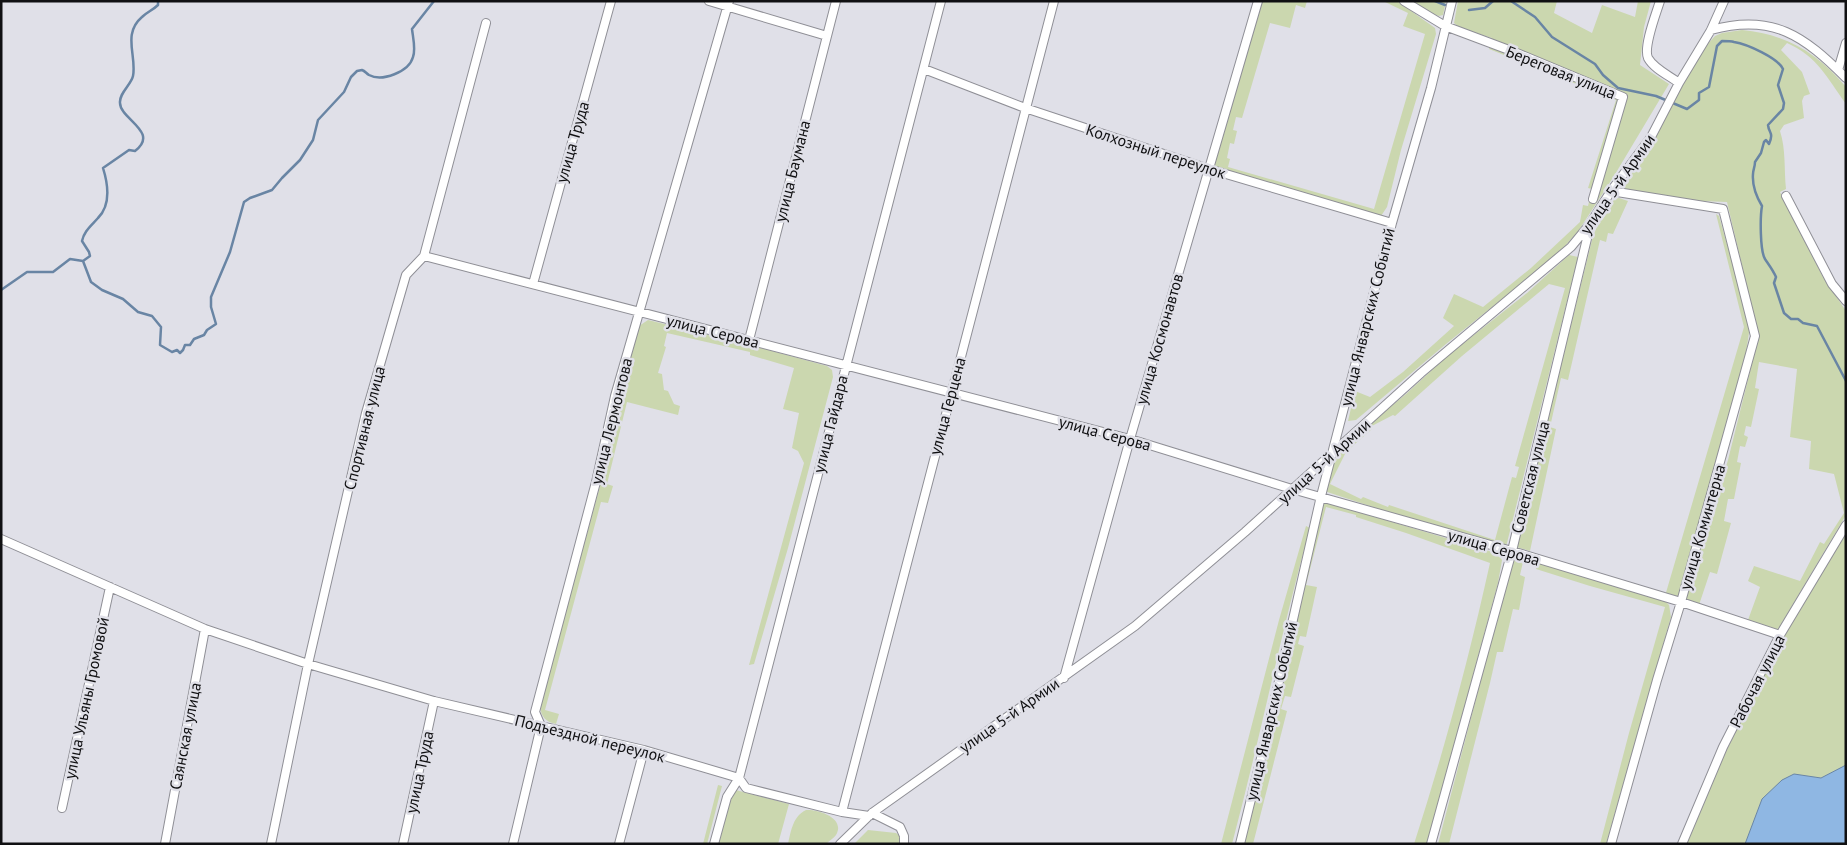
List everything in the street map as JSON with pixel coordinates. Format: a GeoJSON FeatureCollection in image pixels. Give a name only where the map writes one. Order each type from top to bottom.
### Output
{"type":"FeatureCollection","features":[{"type":"Feature","properties":{"kind":"street","name":"улица Труда"},"geometry":{"type":"LineString","coordinates":[[533,284],[611,1]]}},
{"type":"Feature","properties":{"kind":"street"},"geometry":{"type":"LineString","coordinates":[[709,1],[728,4],[827,36]]}},
{"type":"Feature","properties":{"kind":"street","name":"улица Баумана"},"geometry":{"type":"LineString","coordinates":[[749,340],[836,1]]}},
{"type":"Feature","properties":{"kind":"street","name":"улица Гайдара"},"geometry":{"type":"LineString","coordinates":[[714,844],[727,797],[739,778],[941,1]]}},
{"type":"Feature","properties":{"kind":"street","name":"улица Герцена"},"geometry":{"type":"LineString","coordinates":[[842,812],[1054,1]]}},
{"type":"Feature","properties":{"kind":"street","name":"улица Космонавтов"},"geometry":{"type":"LineString","coordinates":[[1064,678],[1130,438],[1258,1]]}},
{"type":"Feature","properties":{"kind":"street","name":"Береговая улица"},"geometry":{"type":"LineString","coordinates":[[1404,1],[1445,26],[1517,53],[1622,97],[1593,199]]}},
{"type":"Feature","properties":{"kind":"street","name":"улица Январских Событий"},"geometry":{"type":"LineString","coordinates":[[1240,844],[1321,496],[1392,223],[1431,88],[1452,1]]}},
{"type":"Feature","properties":{"kind":"street"},"geometry":{"type":"LineString","coordinates":[[1660,1],[1646,50],[1648,58],[1653,64],[1679,83]]}},
{"type":"Feature","properties":{"kind":"street","name":"улица 5-й Армии"},"geometry":{"type":"LineString","coordinates":[[840,844],[871,815],[1135,626],[1192,578],[1421,373],[1564,253],[1590,224],[1611,191],[1651,137],[1679,83],[1711,30],[1724,1]]}},
{"type":"Feature","properties":{"kind":"street","name":"улица Лермонтова"},"geometry":{"type":"LineString","coordinates":[[513,844],[541,726],[535,712],[596,482],[615,396],[728,4]]}},
{"type":"Feature","properties":{"kind":"street","name":"Спортивная улица"},"geometry":{"type":"LineString","coordinates":[[271,844],[308,664],[366,413],[406,275],[424,256],[486,23]]}},
{"type":"Feature","properties":{"kind":"street"},"geometry":{"type":"LineString","coordinates":[[1711,30],[1732,24],[1754,24],[1778,29],[1812,47],[1846,78]]}},
{"type":"Feature","properties":{"kind":"street"},"geometry":{"type":"LineString","coordinates":[[1838,70],[1846,43]]}},
{"type":"Feature","properties":{"kind":"street","name":"Колхозный переулок"},"geometry":{"type":"LineString","coordinates":[[924,69],[1025,108],[1209,169],[1392,223]]}},
{"type":"Feature","properties":{"kind":"street","name":"улица Коминтерна"},"geometry":{"type":"LineString","coordinates":[[1611,191],[1723,208],[1755,336],[1611,844]]}},
{"type":"Feature","properties":{"kind":"street"},"geometry":{"type":"LineString","coordinates":[[1786,196],[1832,284],[1846,301]]}},
{"type":"Feature","properties":{"kind":"street","name":"Советская улица"},"geometry":{"type":"LineString","coordinates":[[1431,844],[1512,552],[1590,224]]}},
{"type":"Feature","properties":{"kind":"street","name":"улица Серова"},"geometry":{"type":"LineString","coordinates":[[424,256],[639,313],[1130,438],[1292,489],[1681,602],[1780,635]]}},
{"type":"Feature","properties":{"kind":"street","name":"Рабочая улица"},"geometry":{"type":"LineString","coordinates":[[1682,844],[1723,747],[1780,635],[1846,525]]}},
{"type":"Feature","properties":{"kind":"street","name":"Подъездной переулок"},"geometry":{"type":"LineString","coordinates":[[1,539],[205,629],[308,664],[434,700],[644,750],[739,778],[746,788],[842,812],[871,815]]}},
{"type":"Feature","properties":{"kind":"street","name":"улица Ульяны Громовой"},"geometry":{"type":"LineString","coordinates":[[62,808],[110,587]]}},
{"type":"Feature","properties":{"kind":"street","name":"Саянская улица"},"geometry":{"type":"LineString","coordinates":[[164,844],[205,629]]}},
{"type":"Feature","properties":{"kind":"street","name":"улица Труда"},"geometry":{"type":"LineString","coordinates":[[403,844],[434,700]]}},
{"type":"Feature","properties":{"kind":"street"},"geometry":{"type":"LineString","coordinates":[[619,844],[644,750]]}},
{"type":"Feature","properties":{"kind":"street"},"geometry":{"type":"LineString","coordinates":[[871,815],[900,827],[904,836],[904,844]]}},
{"type":"Feature","properties":{"kind":"green space"},"geometry":{"type":"Polygon","coordinates":[[[1260,1],[1307,1],[1305,8],[1296,5],[1290,28],[1270,23],[1242,118],[1236,117],[1233,130],[1237,131],[1234,144],[1230,143],[1227,158],[1230,159],[1228,167],[1374,209],[1425,34],[1403,26],[1408,13],[1383,1],[1397,1],[1435,28],[1436,34],[1401,150],[1387,207],[1381,216],[1375,216],[1213,168],[1260,1]]]}},
{"type":"Feature","properties":{"kind":"green space"},"geometry":{"type":"Polygon","coordinates":[[[1412,1],[1446,1],[1443,15],[1439,16],[1430,13],[1412,1]]]}},
{"type":"Feature","properties":{"kind":"green space"},"geometry":{"type":"Polygon","coordinates":[[[1458,1],[1557,1],[1554,13],[1592,33],[1602,5],[1635,17],[1638,1],[1651,1],[1644,27],[1640,65],[1669,84],[1614,176],[1579,230],[1565,246],[1356,420],[1348,421],[1355,391],[1370,397],[1403,372],[1454,326],[1443,318],[1454,294],[1483,307],[1531,268],[1580,222],[1583,205],[1588,206],[1592,189],[1588,188],[1616,100],[1489,49],[1492,38],[1460,28],[1454,23],[1458,1]]]}},
{"type":"Feature","properties":{"kind":"green space"},"geometry":{"type":"Polygon","coordinates":[[[1742,30],[1773,36],[1800,47],[1824,64],[1846,87],[1846,104],[1821,69],[1807,55],[1787,43],[1781,50],[1802,72],[1810,94],[1804,96],[1802,101],[1804,118],[1784,125],[1780,131],[1784,152],[1786,189],[1780,192],[1823,277],[1846,311],[1846,515],[1777,631],[1748,620],[1760,587],[1748,581],[1754,566],[1800,581],[1820,542],[1824,544],[1844,513],[1834,474],[1809,469],[1811,441],[1790,437],[1797,369],[1759,362],[1755,388],[1759,389],[1751,427],[1746,426],[1744,435],[1748,437],[1745,447],[1740,446],[1737,462],[1741,463],[1734,499],[1728,499],[1724,521],[1731,523],[1717,574],[1710,572],[1699,605],[1685,601],[1728,460],[1758,339],[1756,325],[1727,202],[1661,198],[1635,193],[1623,188],[1704,48],[1715,36],[1742,30]]]}},
{"type":"Feature","properties":{"kind":"green space"},"geometry":{"type":"Polygon","coordinates":[[[1616,197],[1628,201],[1613,234],[1608,233],[1606,242],[1600,240],[1568,380],[1561,378],[1550,427],[1556,429],[1530,551],[1516,547],[1593,236],[1600,220],[1616,197]]]}},
{"type":"Feature","properties":{"kind":"green space"},"geometry":{"type":"Polygon","coordinates":[[[1716,214],[1719,216],[1750,326],[1743,373],[1680,594],[1675,598],[1665,596],[1744,327],[1716,214]]]}},
{"type":"Feature","properties":{"kind":"green space"},"geometry":{"type":"Polygon","coordinates":[[[1569,255],[1578,257],[1506,547],[1416,521],[1324,491],[1332,463],[1345,444],[1406,394],[1446,357],[1527,293],[1569,255]],[[1549,284],[1462,356],[1395,416],[1393,415],[1370,427],[1372,429],[1346,452],[1330,484],[1361,499],[1363,497],[1388,507],[1389,505],[1495,540],[1512,477],[1516,478],[1519,467],[1515,466],[1565,288],[1549,284]]]}},
{"type":"Feature","properties":{"kind":"green space"},"geometry":{"type":"Polygon","coordinates":[[[648,320],[827,366],[832,370],[833,377],[788,548],[754,664],[749,665],[804,463],[798,451],[792,448],[799,413],[783,409],[794,368],[750,355],[750,352],[667,333],[664,346],[666,347],[658,373],[662,374],[664,390],[668,391],[674,404],[680,406],[678,415],[627,402],[607,484],[613,486],[608,503],[601,502],[545,710],[559,714],[556,724],[549,722],[545,718],[540,706],[603,475],[629,357],[639,326],[648,320]]]}},
{"type":"Feature","properties":{"kind":"green space"},"geometry":{"type":"Polygon","coordinates":[[[1325,502],[1496,553],[1502,560],[1498,583],[1427,844],[1414,844],[1455,704],[1490,563],[1356,517],[1356,515],[1326,507],[1306,585],[1317,587],[1306,637],[1300,636],[1298,644],[1304,646],[1291,697],[1285,696],[1281,709],[1287,711],[1253,844],[1243,844],[1323,503],[1325,502]]]}},
{"type":"Feature","properties":{"kind":"green space"},"geometry":{"type":"Polygon","coordinates":[[[1306,526],[1310,528],[1232,844],[1221,844],[1279,620],[1306,526]]]}},
{"type":"Feature","properties":{"kind":"green space"},"geometry":{"type":"Polygon","coordinates":[[[1846,533],[1846,765],[1821,778],[1794,774],[1762,799],[1745,844],[1686,844],[1714,776],[1779,644],[1846,533]]]}},
{"type":"Feature","properties":{"kind":"green space"},"geometry":{"type":"Polygon","coordinates":[[[1518,557],[1665,601],[1669,605],[1671,617],[1606,844],[1600,844],[1665,607],[1536,569],[1536,566],[1523,562],[1520,575],[1525,577],[1519,610],[1513,609],[1503,652],[1497,652],[1449,844],[1438,844],[1513,558],[1518,557]]]}},
{"type":"Feature","properties":{"kind":"green space"},"geometry":{"type":"Polygon","coordinates":[[[718,785],[722,786],[707,844],[703,844],[718,785]]]}},
{"type":"Feature","properties":{"kind":"green space"},"geometry":{"type":"Polygon","coordinates":[[[732,789],[789,804],[778,844],[718,844],[732,789]]]}},
{"type":"Feature","properties":{"kind":"green space"},"geometry":{"type":"Polygon","coordinates":[[[806,810],[823,813],[834,819],[837,824],[836,835],[826,844],[788,844],[795,820],[806,810]]]}},
{"type":"Feature","properties":{"kind":"green space"},"geometry":{"type":"Polygon","coordinates":[[[868,830],[896,833],[900,836],[902,844],[854,844],[868,830]]]}},
{"type":"Feature","properties":{"kind":"water"},"geometry":{"type":"Polygon","coordinates":[[[1846,765],[1846,844],[1745,844],[1762,799],[1782,780],[1794,774],[1821,778],[1846,765]]]}},
{"type":"Feature","properties":{"kind":"waterway"},"geometry":{"type":"LineString","coordinates":[[158,1],[158,5],[142,17],[133,31],[131,38],[133,76],[120,99],[122,109],[141,132],[142,144],[135,151],[129,150],[103,168],[107,187],[107,201],[102,213],[84,234],[82,241],[90,256],[83,261],[91,282],[102,290],[123,299],[138,312],[152,316],[161,327],[160,345],[172,352],[177,350],[180,353],[185,345],[190,345],[194,339],[204,335],[207,330],[216,324],[211,307],[211,297],[230,252],[244,202],[272,190],[300,160],[313,140],[318,120],[344,92],[351,77],[357,71],[362,70],[374,77],[381,77],[394,74],[406,67],[414,54],[412,29],[434,1]]}},
{"type":"Feature","properties":{"kind":"waterway"},"geometry":{"type":"LineString","coordinates":[[1435,1],[1445,5]]}},
{"type":"Feature","properties":{"kind":"waterway"},"geometry":{"type":"LineString","coordinates":[[1469,10],[1485,8],[1493,1]]}},
{"type":"Feature","properties":{"kind":"waterway"},"geometry":{"type":"LineString","coordinates":[[1511,1],[1535,17],[1552,37],[1595,64],[1603,75],[1618,88],[1656,96],[1687,109],[1699,100],[1699,93],[1709,87],[1717,46],[1722,41],[1740,43],[1769,56],[1780,65],[1783,69],[1778,85],[1784,103],[1783,109],[1768,125],[1771,135],[1769,144],[1766,140],[1764,142],[1761,153],[1755,162],[1753,173],[1755,191],[1762,206],[1761,234],[1763,255],[1776,277],[1774,283],[1784,313],[1791,319],[1798,319],[1803,323],[1817,326],[1846,381]]}},
{"type":"Feature","properties":{"kind":"waterway"},"geometry":{"type":"LineString","coordinates":[[1,290],[27,272],[53,272],[70,259],[83,261]]}}]}
